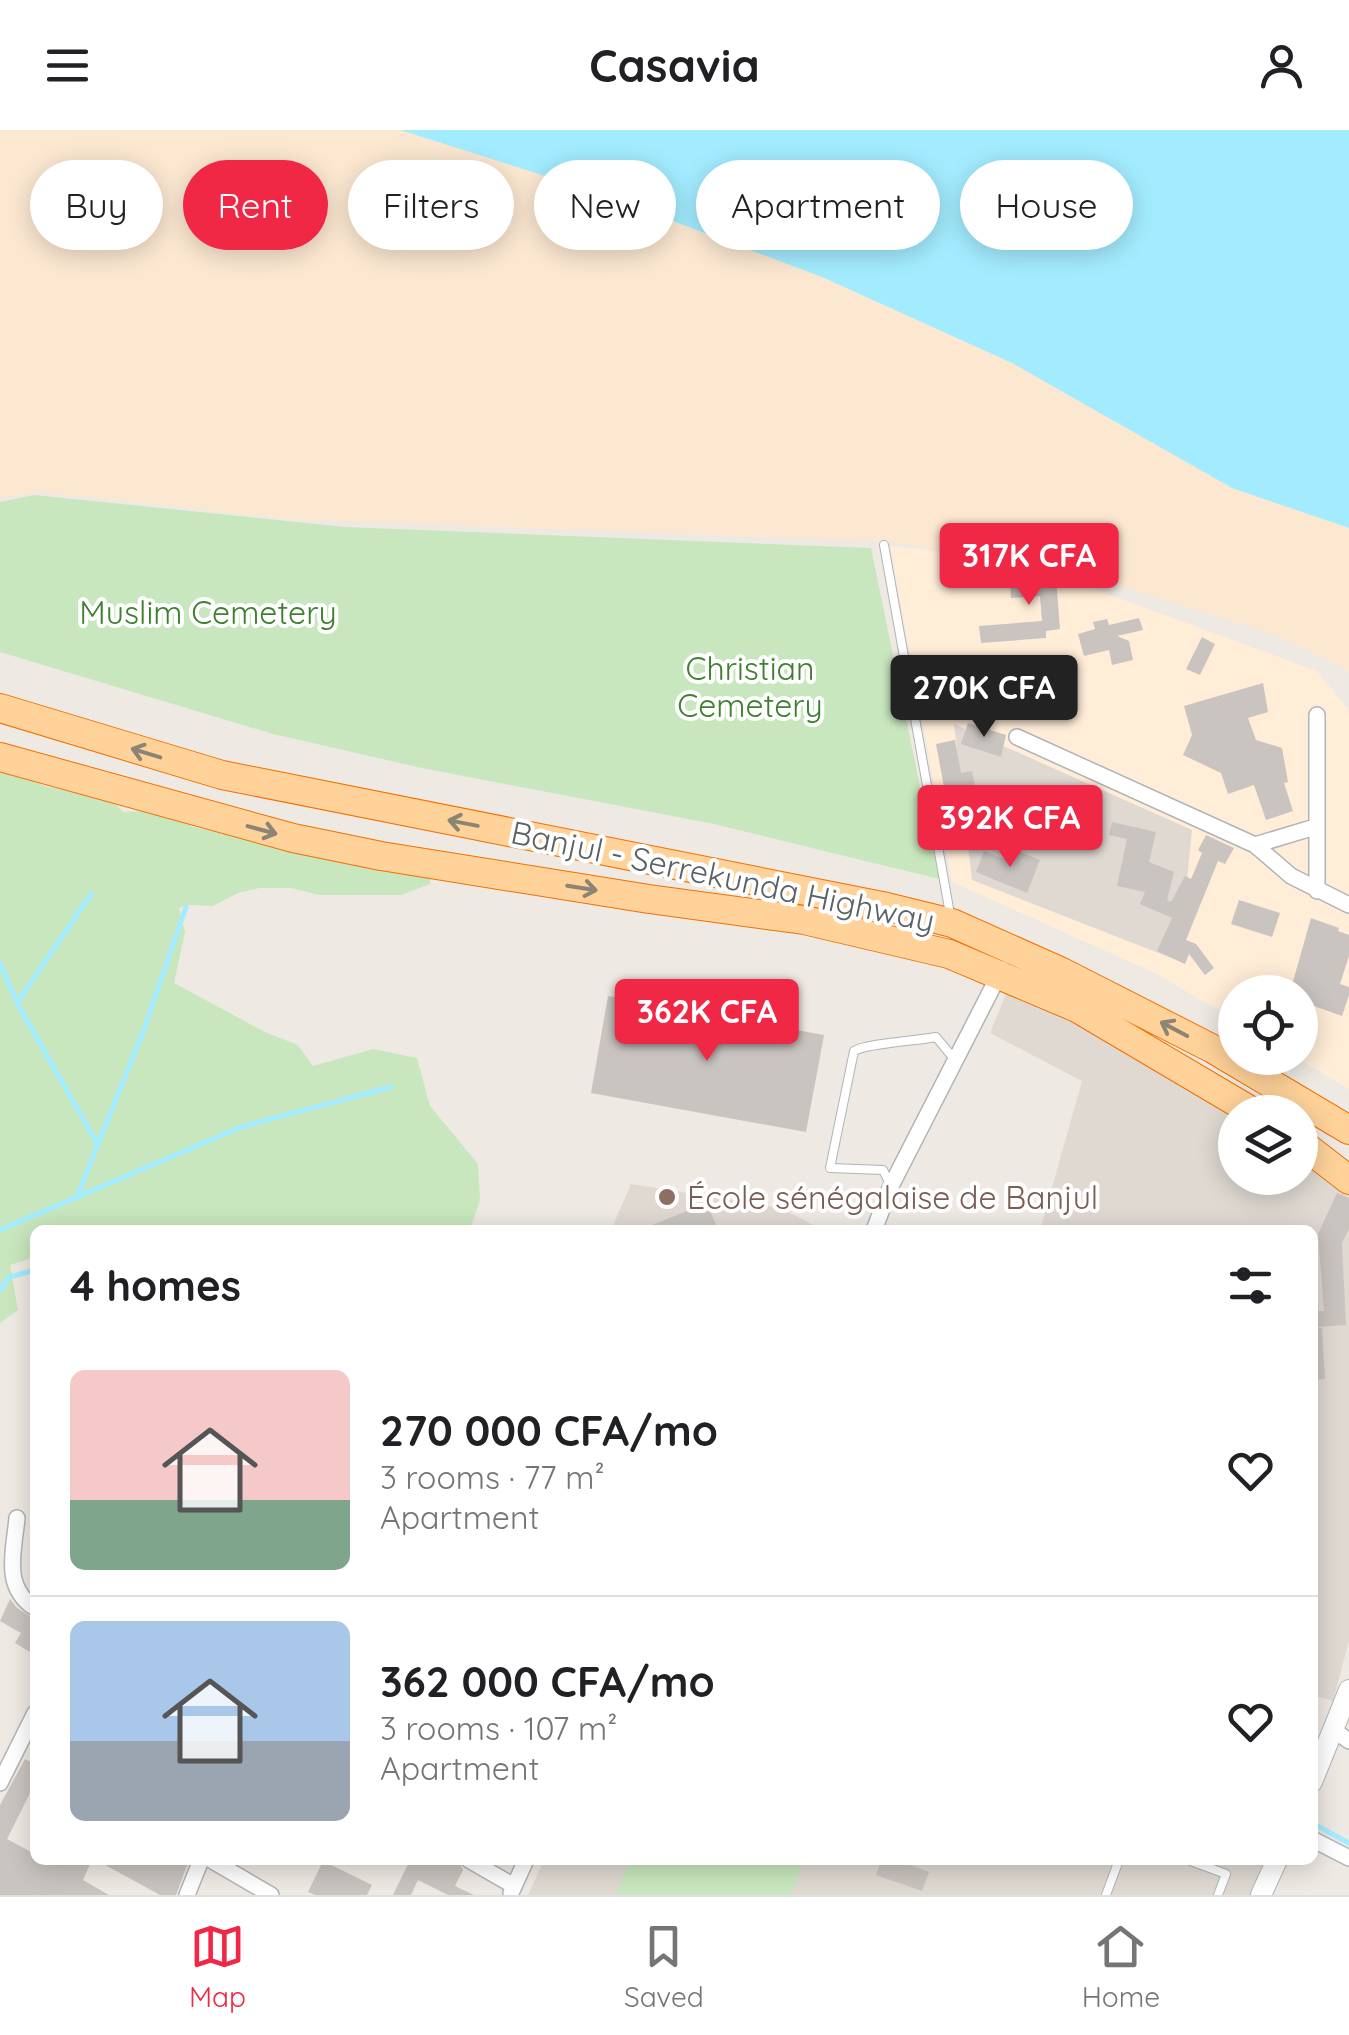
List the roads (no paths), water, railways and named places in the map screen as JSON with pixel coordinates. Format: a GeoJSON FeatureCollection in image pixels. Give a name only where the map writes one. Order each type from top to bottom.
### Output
{"type":"FeatureCollection","features":[{"type":"Feature","properties":{"kind":"highway","name":"Banjul - Serrekunda Highway"},"geometry":{"type":"LineString","coordinates":[[0,708],[222,776],[952,923],[1077,1008],[1224,1095]]}},
{"type":"Feature","properties":{"kind":"highway","name":"Banjul - Serrekunda Highway"},"geometry":{"type":"LineString","coordinates":[[0,756],[292,838],[650,900],[804,920],[949,954],[1006,961],[1145,1013],[1349,1130]]}},
{"type":"Feature","properties":{"kind":"highway"},"geometry":{"type":"LineString","coordinates":[[650,900],[651,860]]}},
{"type":"Feature","properties":{"kind":"highway"},"geometry":{"type":"LineString","coordinates":[[1318,1156],[1349,1180]]}},
{"type":"Feature","properties":{"kind":"street"},"geometry":{"type":"LineString","coordinates":[[1317,715],[1317,891]]}},
{"type":"Feature","properties":{"kind":"street"},"geometry":{"type":"LineString","coordinates":[[1018,737],[1255,846],[1276,866],[1349,906]]}},
{"type":"Feature","properties":{"kind":"street"},"geometry":{"type":"LineString","coordinates":[[1255,846],[1315,828]]}},
{"type":"Feature","properties":{"kind":"street"},"geometry":{"type":"LineString","coordinates":[[876,1225],[891,1186],[1006,961]]}},
{"type":"Feature","properties":{"kind":"street"},"geometry":{"type":"LineString","coordinates":[[18,1518],[12,1577],[17,1593],[30,1604]]}},
{"type":"Feature","properties":{"kind":"street"},"geometry":{"type":"LineString","coordinates":[[1318,1773],[1342,1736],[1349,1690]]}},
{"type":"Feature","properties":{"kind":"street"},"geometry":{"type":"LineString","coordinates":[[0,1784],[30,1723]]}},
{"type":"Feature","properties":{"kind":"street"},"geometry":{"type":"LineString","coordinates":[[18,1748],[30,1755]]}},
{"type":"Feature","properties":{"kind":"street"},"geometry":{"type":"LineString","coordinates":[[1318,1842],[1349,1858]]}},
{"type":"Feature","properties":{"kind":"street"},"geometry":{"type":"LineString","coordinates":[[187,1895],[200,1865]]}},
{"type":"Feature","properties":{"kind":"street"},"geometry":{"type":"LineString","coordinates":[[220,1865],[271,1895]]}},
{"type":"Feature","properties":{"kind":"street"},"geometry":{"type":"LineString","coordinates":[[476,1865],[512,1891],[524,1865]]}},
{"type":"Feature","properties":{"kind":"street"},"geometry":{"type":"LineString","coordinates":[[1261,1895],[1275,1865]]}},
{"type":"Feature","properties":{"kind":"lane"},"geometry":{"type":"LineString","coordinates":[[884,545],[952,923]]}},
{"type":"Feature","properties":{"kind":"lane"},"geometry":{"type":"LineString","coordinates":[[891,1186],[883,1170],[830,1168],[854,1050],[866,1044],[888,1046],[936,1037],[955,1060]]}},
{"type":"Feature","properties":{"kind":"lane"},"geometry":{"type":"LineString","coordinates":[[1106,1895],[1117,1865]]}},
{"type":"Feature","properties":{"kind":"lane"},"geometry":{"type":"LineString","coordinates":[[1202,1865],[1226,1874],[1218,1895]]}},
{"type":"Feature","properties":{"kind":"water"},"geometry":{"type":"Polygon","coordinates":[[[400,130],[1349,130],[1349,528],[1232,488],[1012,363],[822,277],[750,250],[940,250],[940,160],[696,160],[696,230],[676,222],[676,160],[534,160],[534,172],[514,166],[514,160],[495,160],[400,130]]]}},
{"type":"Feature","properties":{"kind":"waterway"},"geometry":{"type":"LineString","coordinates":[[17,1003],[91,894]]}},
{"type":"Feature","properties":{"kind":"waterway"},"geometry":{"type":"LineString","coordinates":[[78,1194],[143,1032],[186,907]]}},
{"type":"Feature","properties":{"kind":"waterway"},"geometry":{"type":"LineString","coordinates":[[0,963],[17,1003],[98,1145]]}},
{"type":"Feature","properties":{"kind":"waterway"},"geometry":{"type":"LineString","coordinates":[[0,1230],[241,1127],[391,1087]]}},
{"type":"Feature","properties":{"kind":"waterway"},"geometry":{"type":"LineString","coordinates":[[0,1290],[9,1277],[30,1271]]}},
{"type":"Feature","properties":{"kind":"waterway"},"geometry":{"type":"LineString","coordinates":[[1318,1826],[1349,1843]]}},
{"type":"Feature","properties":{"kind":"place","name":"École sénégalaise de Banjul"},"geometry":{"type":"Point","coordinates":[667,1197]}},
{"type":"Feature","properties":{"kind":"park label","name":"Muslim Cemetery"},"geometry":{"type":"Point","coordinates":[208,612]}},
{"type":"Feature","properties":{"kind":"park label","name":"Christian Cemetery"},"geometry":{"type":"Point","coordinates":[750,686]}}]}
